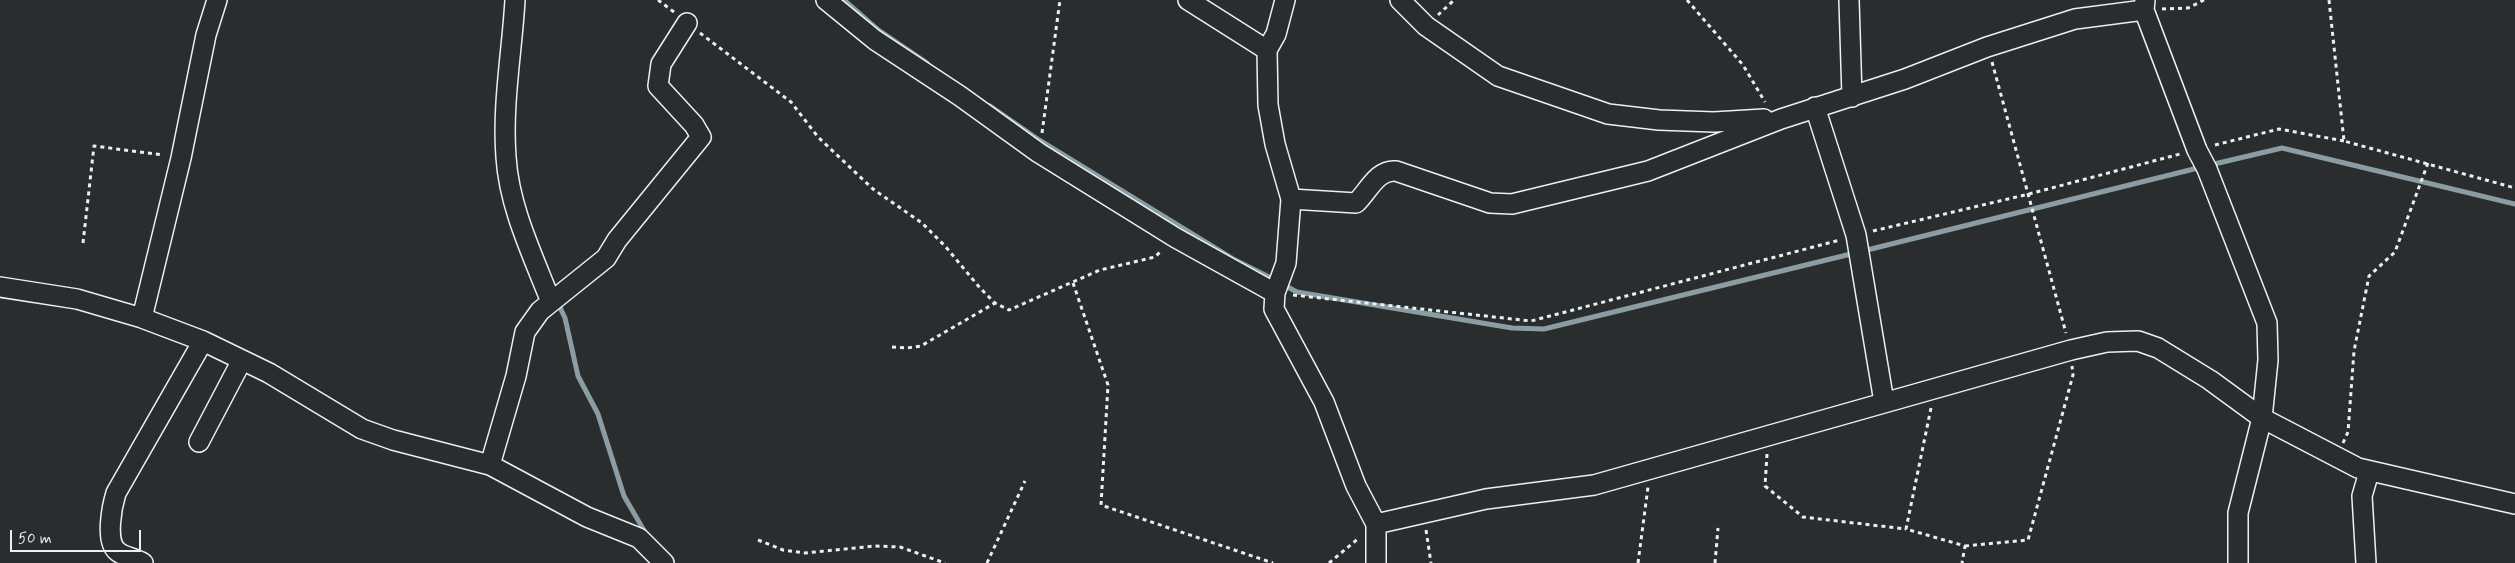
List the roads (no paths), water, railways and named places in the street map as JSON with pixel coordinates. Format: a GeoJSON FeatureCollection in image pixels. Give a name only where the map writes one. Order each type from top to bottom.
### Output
{"type":"FeatureCollection","features":[{"type":"Feature","properties":{"kind":"street"},"geometry":{"type":"LineString","coordinates":[[142,318],[181,158],[206,35],[217,0]]}},
{"type":"Feature","properties":{"kind":"street"},"geometry":{"type":"LineString","coordinates":[[515,0],[506,124],[506,158],[516,211],[556,299]]}},
{"type":"Feature","properties":{"kind":"street"},"geometry":{"type":"LineString","coordinates":[[826,0],[875,40],[960,96],[1039,153],[1176,238],[1275,293]]}},
{"type":"Feature","properties":{"kind":"street"},"geometry":{"type":"LineString","coordinates":[[1188,0],[1267,50]]}},
{"type":"Feature","properties":{"kind":"street"},"geometry":{"type":"LineString","coordinates":[[1285,0],[1276,34],[1267,50],[1268,105],[1275,144],[1291,199],[1286,264],[1275,293],[1274,309],[1324,402],[1356,486],[1376,524],[1376,563]]}},
{"type":"Feature","properties":{"kind":"street"},"geometry":{"type":"LineString","coordinates":[[1400,0],[1426,26],[1498,76],[1608,114],[1659,120],[1714,122],[1781,119]]}},
{"type":"Feature","properties":{"kind":"street"},"geometry":{"type":"LineString","coordinates":[[1848,0],[1852,97]]}},
{"type":"Feature","properties":{"kind":"street"},"geometry":{"type":"LineString","coordinates":[[1291,199],[1356,204],[1380,175],[1388,170],[1396,170],[1490,203],[1512,204],[1648,171],[1781,119],[1938,68],[1988,47],[2075,19],[2144,5],[2197,150],[2208,169],[2267,323],[2268,360],[2262,418],[2238,513],[2238,563]]}},
{"type":"Feature","properties":{"kind":"street"},"geometry":{"type":"LineString","coordinates":[[490,465],[516,376],[525,332],[540,311],[606,258],[635,217],[701,137],[694,125],[658,86],[661,64],[687,23]]}},
{"type":"Feature","properties":{"kind":"street"},"geometry":{"type":"LineString","coordinates":[[1816,107],[1856,235],[1884,402]]}},
{"type":"Feature","properties":{"kind":"street"},"geometry":{"type":"LineString","coordinates":[[0,287],[77,299],[142,318],[203,341],[269,373],[362,429],[393,440],[490,465],[588,517],[639,538],[664,563]]}},
{"type":"Feature","properties":{"kind":"street"},"geometry":{"type":"LineString","coordinates":[[1376,524],[1486,499],[1594,485],[2071,350],[2116,341],[2138,340],[2158,348],[2210,380],[2262,418],[2369,472],[2515,504]]}},
{"type":"Feature","properties":{"kind":"street"},"geometry":{"type":"LineString","coordinates":[[142,563],[118,552],[114,547],[111,540],[111,510],[116,493],[203,341]]}},
{"type":"Feature","properties":{"kind":"street"},"geometry":{"type":"LineString","coordinates":[[199,442],[242,360]]}},
{"type":"Feature","properties":{"kind":"street"},"geometry":{"type":"LineString","coordinates":[[2366,563],[2362,496],[2369,472]]}},
{"type":"Feature","properties":{"kind":"waterway"},"geometry":{"type":"LineString","coordinates":[[844,0],[877,29],[927,63]]}},
{"type":"Feature","properties":{"kind":"waterway"},"geometry":{"type":"LineString","coordinates":[[990,106],[1039,140],[1233,259],[1275,280]]}},
{"type":"Feature","properties":{"kind":"waterway"},"geometry":{"type":"LineString","coordinates":[[2210,165],[2282,148],[2515,204]]}},
{"type":"Feature","properties":{"kind":"waterway"},"geometry":{"type":"LineString","coordinates":[[1863,251],[2202,167]]}},
{"type":"Feature","properties":{"kind":"waterway"},"geometry":{"type":"LineString","coordinates":[[1282,284],[1297,292],[1512,328],[1544,329],[1855,253]]}},
{"type":"Feature","properties":{"kind":"waterway"},"geometry":{"type":"LineString","coordinates":[[558,303],[565,318],[578,376],[598,414],[624,496],[646,534]]}}]}
